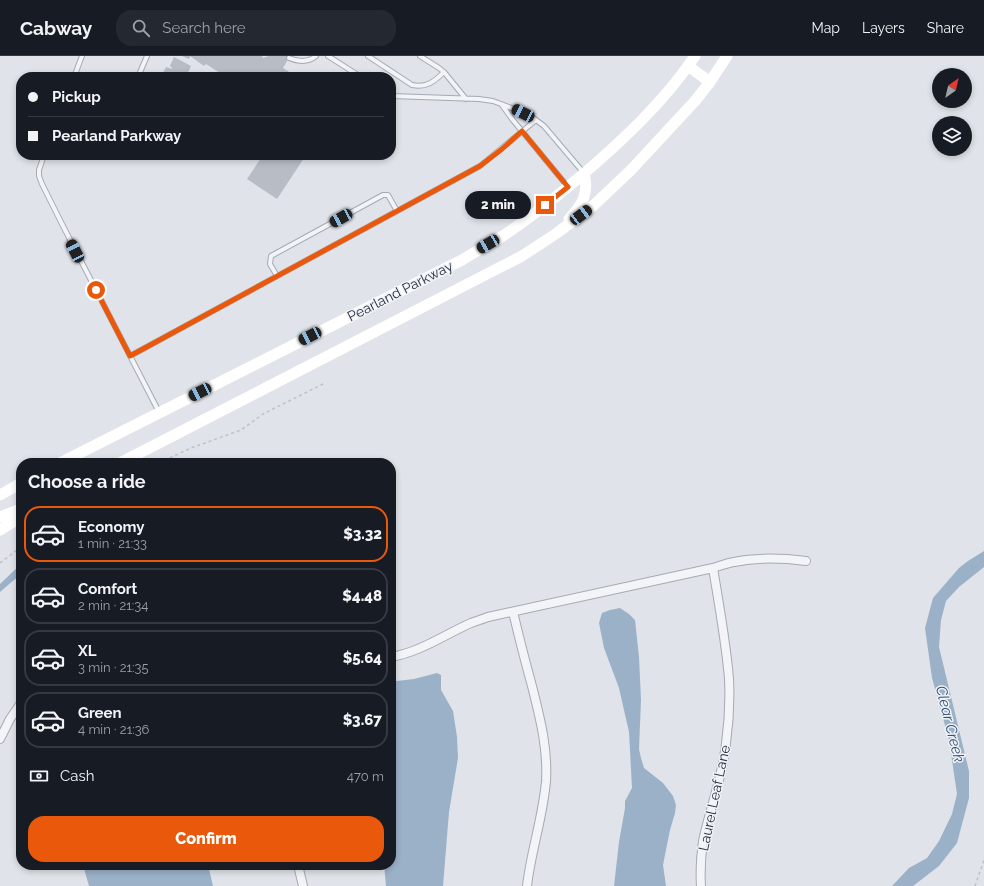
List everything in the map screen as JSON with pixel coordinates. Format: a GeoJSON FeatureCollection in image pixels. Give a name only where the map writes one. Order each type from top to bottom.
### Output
{"type":"FeatureCollection","features":[{"type":"Feature","properties":{"kind":"main road","name":"Pearland Parkway"},"geometry":{"type":"LineString","coordinates":[[70,458],[462,260],[501,237],[534,214],[606,154],[670,89],[696,56]]}},
{"type":"Feature","properties":{"kind":"main road","name":"Pearland Parkway"},"geometry":{"type":"LineString","coordinates":[[130,458],[522,256],[556,234],[594,205],[630,170],[695,101],[728,56]]}},
{"type":"Feature","properties":{"kind":"main road"},"geometry":{"type":"LineString","coordinates":[[688,66],[710,82]]}},
{"type":"Feature","properties":{"kind":"main road"},"geometry":{"type":"LineString","coordinates":[[556,234],[574,214],[585,197],[586,183],[584,173]]}},
{"type":"Feature","properties":{"kind":"main road"},"geometry":{"type":"LineString","coordinates":[[0,488],[16,483]]}},
{"type":"Feature","properties":{"kind":"main road"},"geometry":{"type":"LineString","coordinates":[[0,495],[16,485]]}},
{"type":"Feature","properties":{"kind":"main road"},"geometry":{"type":"LineString","coordinates":[[0,517],[16,511]]}},
{"type":"Feature","properties":{"kind":"main road"},"geometry":{"type":"LineString","coordinates":[[0,530],[16,520]]}},
{"type":"Feature","properties":{"kind":"street"},"geometry":{"type":"LineString","coordinates":[[396,656],[422,648],[472,623],[488,617],[713,568],[734,562],[752,559],[779,558],[806,561]]}},
{"type":"Feature","properties":{"kind":"street","name":"Laurel Leaf Lane"},"geometry":{"type":"LineString","coordinates":[[701,886],[701,857],[703,841],[723,763],[729,701],[729,681],[725,647],[713,568]]}},
{"type":"Feature","properties":{"kind":"street"},"geometry":{"type":"LineString","coordinates":[[513,612],[541,722],[545,748],[546,781],[527,886]]}},
{"type":"Feature","properties":{"kind":"street"},"geometry":{"type":"LineString","coordinates":[[0,739],[16,710]]}},
{"type":"Feature","properties":{"kind":"street"},"geometry":{"type":"LineString","coordinates":[[299,870],[303,886]]}},
{"type":"Feature","properties":{"kind":"lane"},"geometry":{"type":"LineString","coordinates":[[76,72],[82,56]]}},
{"type":"Feature","properties":{"kind":"lane"},"geometry":{"type":"LineString","coordinates":[[140,72],[147,56]]}},
{"type":"Feature","properties":{"kind":"lane"},"geometry":{"type":"LineString","coordinates":[[290,58],[301,61],[310,60],[316,56]]}},
{"type":"Feature","properties":{"kind":"lane"},"geometry":{"type":"LineString","coordinates":[[328,56],[352,72]]}},
{"type":"Feature","properties":{"kind":"lane"},"geometry":{"type":"LineString","coordinates":[[368,56],[392,72]]}},
{"type":"Feature","properties":{"kind":"lane"},"geometry":{"type":"LineString","coordinates":[[420,56],[444,72],[466,99]]}},
{"type":"Feature","properties":{"kind":"lane"},"geometry":{"type":"LineString","coordinates":[[396,74],[412,85],[419,86],[427,85],[439,78],[444,72]]}},
{"type":"Feature","properties":{"kind":"lane"},"geometry":{"type":"LineString","coordinates":[[396,96],[479,99],[493,101],[514,108],[532,117],[544,126],[584,173]]}},
{"type":"Feature","properties":{"kind":"lane"},"geometry":{"type":"LineString","coordinates":[[502,104],[568,187]]}},
{"type":"Feature","properties":{"kind":"lane"},"geometry":{"type":"LineString","coordinates":[[130,356],[480,166],[536,120]]}},
{"type":"Feature","properties":{"kind":"lane"},"geometry":{"type":"LineString","coordinates":[[42,160],[39,170],[39,176],[42,184],[159,412]]}},
{"type":"Feature","properties":{"kind":"lane"},"geometry":{"type":"LineString","coordinates":[[277,276],[270,264],[271,256],[383,194],[388,195],[397,211]]}},
{"type":"Feature","properties":{"kind":"path"},"geometry":{"type":"LineString","coordinates":[[170,458],[191,448],[241,430],[263,414],[325,383]]}},
{"type":"Feature","properties":{"kind":"path"},"geometry":{"type":"LineString","coordinates":[[0,563],[16,551]]}},
{"type":"Feature","properties":{"kind":"path"},"geometry":{"type":"LineString","coordinates":[[975,886],[984,860]]}},
{"type":"Feature","properties":{"kind":"water","name":"Clear Creek"},"geometry":{"type":"Polygon","coordinates":[[[984,551],[984,567],[959,587],[946,601],[941,620],[939,647],[969,771],[969,798],[957,843],[939,866],[913,886],[892,886],[909,868],[927,858],[939,841],[952,814],[957,794],[949,740],[932,678],[925,628],[933,598],[959,568],[984,551]]]}},
{"type":"Feature","properties":{"kind":"water"},"geometry":{"type":"Polygon","coordinates":[[[16,569],[16,578],[0,592],[0,584],[16,569]]]}},
{"type":"Feature","properties":{"kind":"water"},"geometry":{"type":"Polygon","coordinates":[[[620,608],[635,620],[639,657],[641,700],[639,749],[641,758],[644,768],[663,783],[673,796],[676,805],[663,865],[666,886],[614,886],[625,801],[632,788],[629,732],[619,688],[604,648],[599,623],[602,613],[620,608]]]}},
{"type":"Feature","properties":{"kind":"water"},"geometry":{"type":"Polygon","coordinates":[[[437,673],[441,675],[441,690],[453,711],[457,737],[458,758],[449,812],[443,886],[386,886],[384,870],[396,870],[396,681],[414,679],[437,673]]]}},
{"type":"Feature","properties":{"kind":"water"},"geometry":{"type":"Polygon","coordinates":[[[84,870],[209,870],[213,886],[89,886],[84,870]]]}},
{"type":"Feature","properties":{"kind":"building"},"geometry":{"type":"Polygon","coordinates":[[[182,56],[190,56],[189,59],[182,56]]]}},
{"type":"Feature","properties":{"kind":"building"},"geometry":{"type":"Polygon","coordinates":[[[190,56],[262,56],[263,58],[269,56],[290,56],[283,68],[289,72],[218,72],[206,64],[204,66],[190,56]]]}},
{"type":"Feature","properties":{"kind":"building"},"geometry":{"type":"Polygon","coordinates":[[[174,57],[191,66],[188,72],[164,72],[166,67],[172,69],[170,66],[174,57]]]}},
{"type":"Feature","properties":{"kind":"building"},"geometry":{"type":"Polygon","coordinates":[[[260,160],[303,160],[277,199],[247,179],[260,160]]]}},
{"type":"Feature","properties":{"kind":"route"},"geometry":{"type":"LineString","coordinates":[[96,290],[130,356],[480,166],[522,131],[568,187],[545,205]]}}]}
